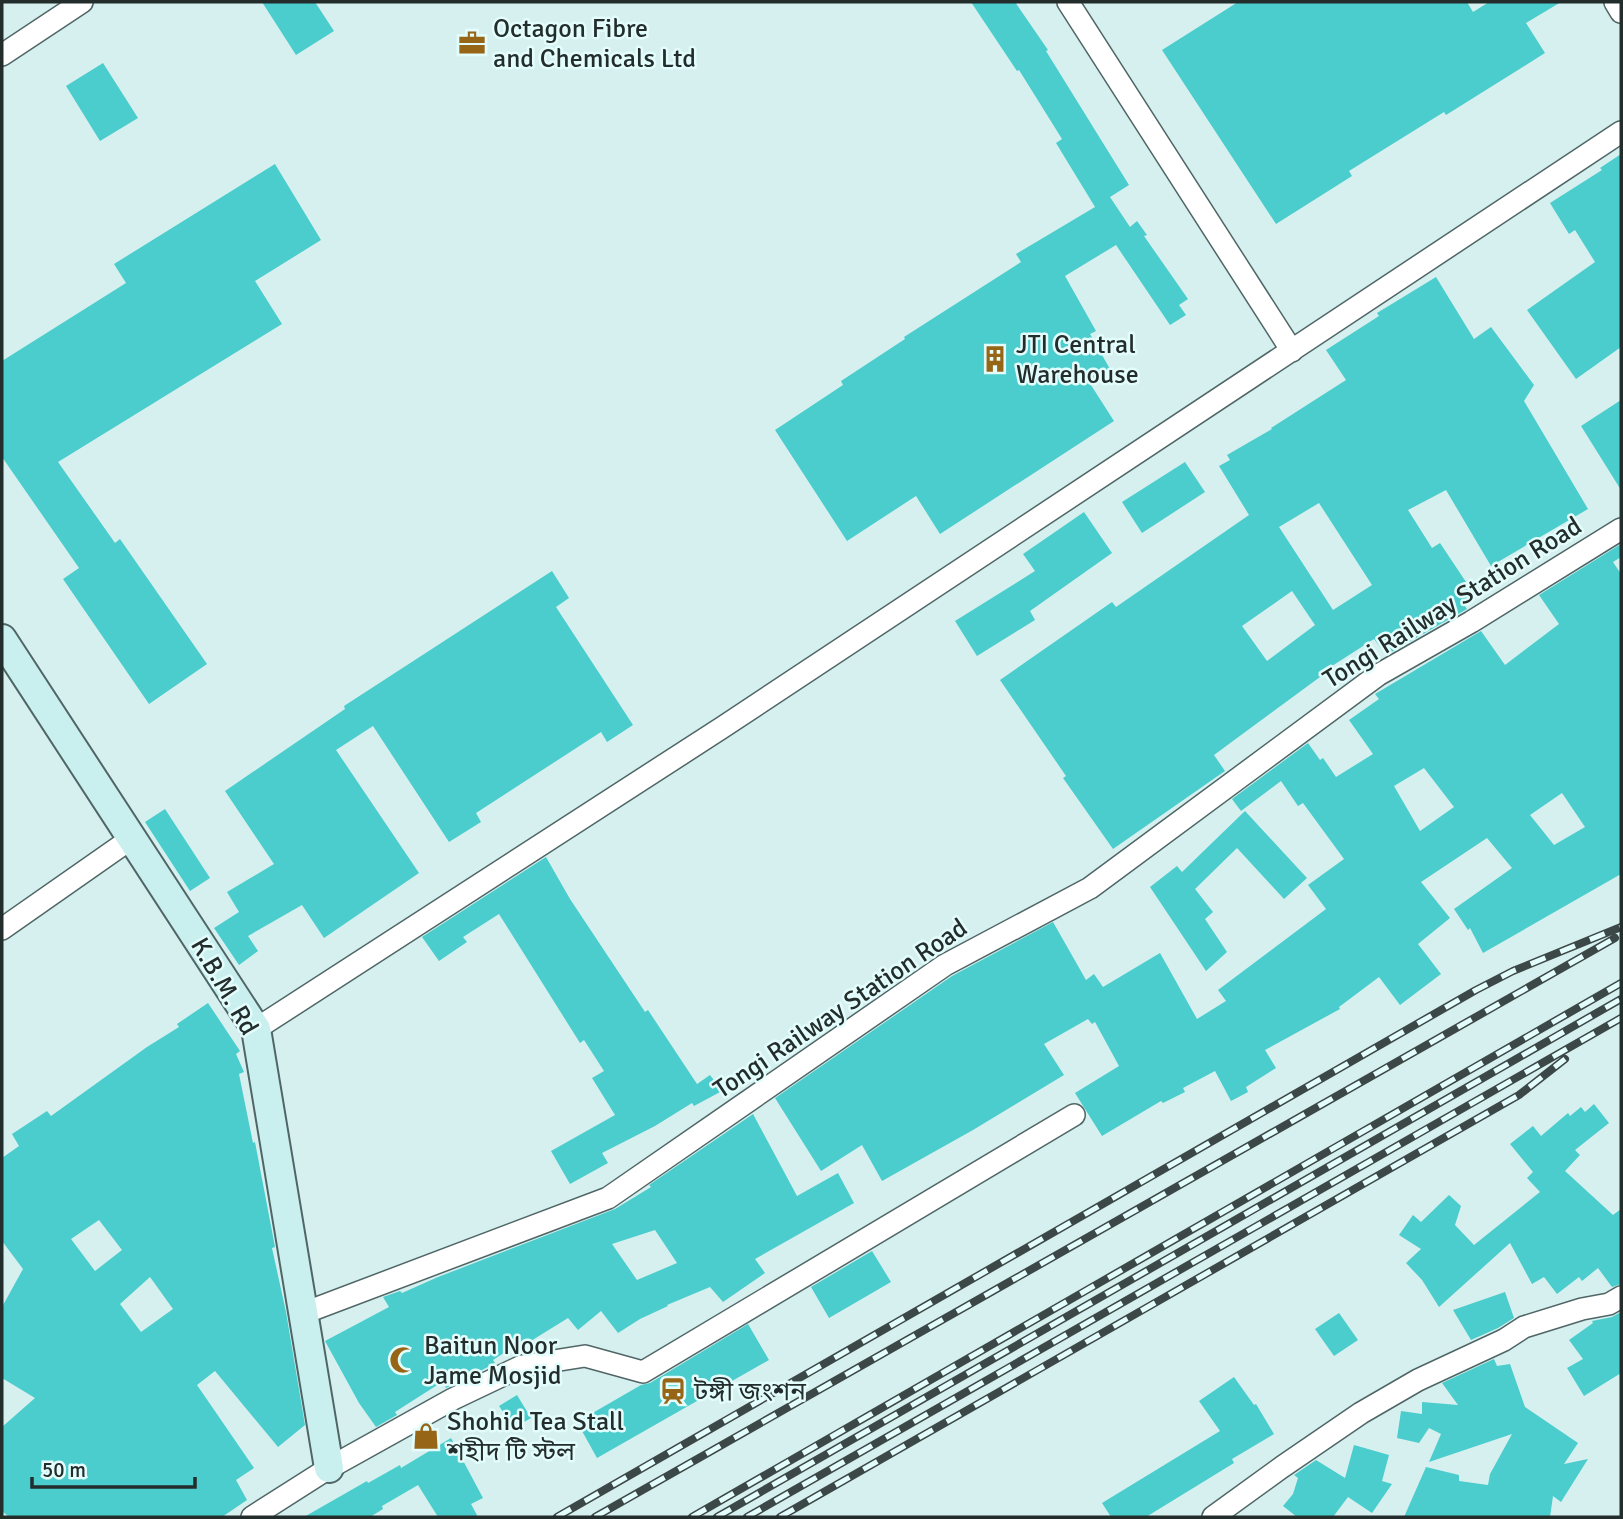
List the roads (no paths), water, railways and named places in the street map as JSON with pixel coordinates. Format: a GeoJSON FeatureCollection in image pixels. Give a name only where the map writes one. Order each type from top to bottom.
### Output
{"type":"FeatureCollection","features":[{"type":"Feature","properties":{"kind":"street"},"geometry":{"type":"LineString","coordinates":[[2,55],[82,2]]}},
{"type":"Feature","properties":{"kind":"street"},"geometry":{"type":"LineString","coordinates":[[1068,2],[1292,351]]}},
{"type":"Feature","properties":{"kind":"street"},"geometry":{"type":"LineString","coordinates":[[1615,2],[1621,12]]}},
{"type":"Feature","properties":{"kind":"street"},"geometry":{"type":"LineString","coordinates":[[256,1029],[723,727],[1621,132]]}},
{"type":"Feature","properties":{"kind":"street","name":"Tongi Railway Station Road"},"geometry":{"type":"LineString","coordinates":[[304,1313],[608,1198],[946,965],[1090,888],[1378,675],[1471,622],[1621,529]]}},
{"type":"Feature","properties":{"kind":"street","name":"K.B.M. Rd"},"geometry":{"type":"LineString","coordinates":[[2,639],[256,1029],[329,1468]]}},
{"type":"Feature","properties":{"kind":"street"},"geometry":{"type":"LineString","coordinates":[[2,929],[132,838]]}},
{"type":"Feature","properties":{"kind":"street"},"geometry":{"type":"LineString","coordinates":[[252,1517],[329,1468],[453,1399],[522,1366],[585,1356],[643,1372],[1074,1115]]}},
{"type":"Feature","properties":{"kind":"street"},"geometry":{"type":"LineString","coordinates":[[1213,1517],[1361,1413],[1418,1380],[1504,1340],[1524,1327],[1582,1309],[1609,1304],[1621,1297]]}},
{"type":"Feature","properties":{"kind":"railway"},"geometry":{"type":"LineString","coordinates":[[557,1517],[1476,990],[1513,971],[1621,927]]}},
{"type":"Feature","properties":{"kind":"railway"},"geometry":{"type":"LineString","coordinates":[[595,1517],[1615,938]]}},
{"type":"Feature","properties":{"kind":"railway"},"geometry":{"type":"LineString","coordinates":[[692,1517],[1621,983]]}},
{"type":"Feature","properties":{"kind":"railway"},"geometry":{"type":"LineString","coordinates":[[717,1517],[1621,999]]}},
{"type":"Feature","properties":{"kind":"railway"},"geometry":{"type":"LineString","coordinates":[[747,1517],[1621,1018]]}},
{"type":"Feature","properties":{"kind":"railway"},"geometry":{"type":"LineString","coordinates":[[780,1517],[1519,1095],[1565,1059]]}},
{"type":"Feature","properties":{"kind":"place","name":"Octagon Fibre and Chemicals Ltd"},"geometry":{"type":"Point","coordinates":[472,43]}},
{"type":"Feature","properties":{"kind":"place","name":"JTI Central Warehouse"},"geometry":{"type":"Point","coordinates":[995,359]}},
{"type":"Feature","properties":{"kind":"place","name":"Baitun Noor Jame Mosjid"},"geometry":{"type":"Point","coordinates":[403,1360]}},
{"type":"Feature","properties":{"kind":"place","name":"টঙ্গী জংশন"},"geometry":{"type":"Point","coordinates":[673,1391]}},
{"type":"Feature","properties":{"kind":"place","name":"Shohid Tea Stall শহীদ টি স্টল"},"geometry":{"type":"Point","coordinates":[426,1436]}}]}
